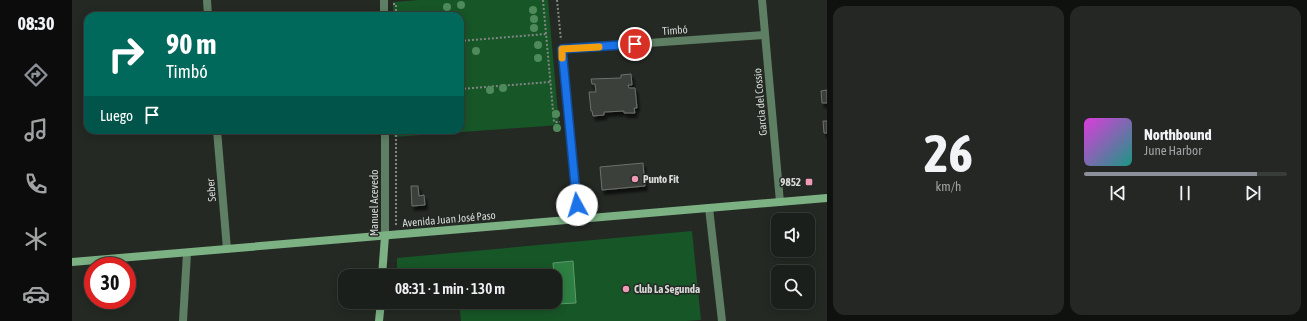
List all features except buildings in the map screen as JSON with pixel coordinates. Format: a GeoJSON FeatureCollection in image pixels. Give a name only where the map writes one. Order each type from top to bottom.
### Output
{"type":"FeatureCollection","features":[{"type":"Feature","properties":{"kind":"main road","name":"Avenida Juan José Paso"},"geometry":{"type":"LineString","coordinates":[[72,262],[827,198]]}},
{"type":"Feature","properties":{"kind":"main road","name":"Manuel Acevedo"},"geometry":{"type":"LineString","coordinates":[[383,269],[385,236]]}},
{"type":"Feature","properties":{"kind":"main road"},"geometry":{"type":"LineString","coordinates":[[379,321],[380,309]]}},
{"type":"Feature","properties":{"kind":"street"},"geometry":{"type":"LineString","coordinates":[[207,0],[208,12]]}},
{"type":"Feature","properties":{"kind":"street"},"geometry":{"type":"LineString","coordinates":[[384,0],[384,12]]}},
{"type":"Feature","properties":{"kind":"street","name":"García del Cossio"},"geometry":{"type":"LineString","coordinates":[[762,0],[780,202]]}},
{"type":"Feature","properties":{"kind":"street","name":"Timbó"},"geometry":{"type":"LineString","coordinates":[[562,49],[765,35]]}},
{"type":"Feature","properties":{"kind":"street"},"geometry":{"type":"LineString","coordinates":[[562,49],[579,219]]}},
{"type":"Feature","properties":{"kind":"street","name":"Seber"},"geometry":{"type":"LineString","coordinates":[[217,134],[227,249]]}},
{"type":"Feature","properties":{"kind":"street","name":"Manuel Acevedo"},"geometry":{"type":"LineString","coordinates":[[385,134],[385,236]]}},
{"type":"Feature","properties":{"kind":"street"},"geometry":{"type":"LineString","coordinates":[[709,208],[722,321]]}},
{"type":"Feature","properties":{"kind":"street"},"geometry":{"type":"LineString","coordinates":[[183,321],[187,253]]}},
{"type":"Feature","properties":{"kind":"path"},"geometry":{"type":"LineString","coordinates":[[543,0],[554,122],[569,121]]}},
{"type":"Feature","properties":{"kind":"path"},"geometry":{"type":"LineString","coordinates":[[558,0],[562,49]]}},
{"type":"Feature","properties":{"kind":"path"},"geometry":{"type":"LineString","coordinates":[[464,41],[546,34]]}},
{"type":"Feature","properties":{"kind":"path"},"geometry":{"type":"LineString","coordinates":[[464,89],[550,82]]}},
{"type":"Feature","properties":{"kind":"path"},"geometry":{"type":"LineString","coordinates":[[396,134],[396,235]]}},
{"type":"Feature","properties":{"kind":"shaded area"},"geometry":{"type":"Polygon","coordinates":[[[419,0],[548,0],[559,125],[464,132],[464,12],[393,12],[393,2],[419,0]]]}},
{"type":"Feature","properties":{"kind":"shaded area"},"geometry":{"type":"Polygon","coordinates":[[[394,134],[435,134],[394,137],[394,134]]]}},
{"type":"Feature","properties":{"kind":"shaded area","name":"Club La Segunda"},"geometry":{"type":"Polygon","coordinates":[[[692,231],[701,320],[461,321],[460,309],[562,309],[562,269],[397,269],[397,258],[692,231]]]}},
{"type":"Feature","properties":{"kind":"shaded area"},"geometry":{"type":"Polygon","coordinates":[[[573,261],[576,303],[562,304],[562,269],[554,269],[553,263],[573,261]]]}},
{"type":"Feature","properties":{"kind":"slow traffic"},"geometry":{"type":"LineString","coordinates":[[562,58],[562,49],[599,47]]}},
{"type":"Feature","properties":{"kind":"place","name":"Punto Fit"},"geometry":{"type":"Point","coordinates":[635,179]}},
{"type":"Feature","properties":{"kind":"place","name":"9852"},"geometry":{"type":"Point","coordinates":[809,182]}},
{"type":"Feature","properties":{"kind":"place","name":"Club La Segunda"},"geometry":{"type":"Point","coordinates":[626,289]}},
{"type":"Feature","properties":{"kind":"route"},"geometry":{"type":"LineString","coordinates":[[577,205],[562,49],[635,44]]}}]}
